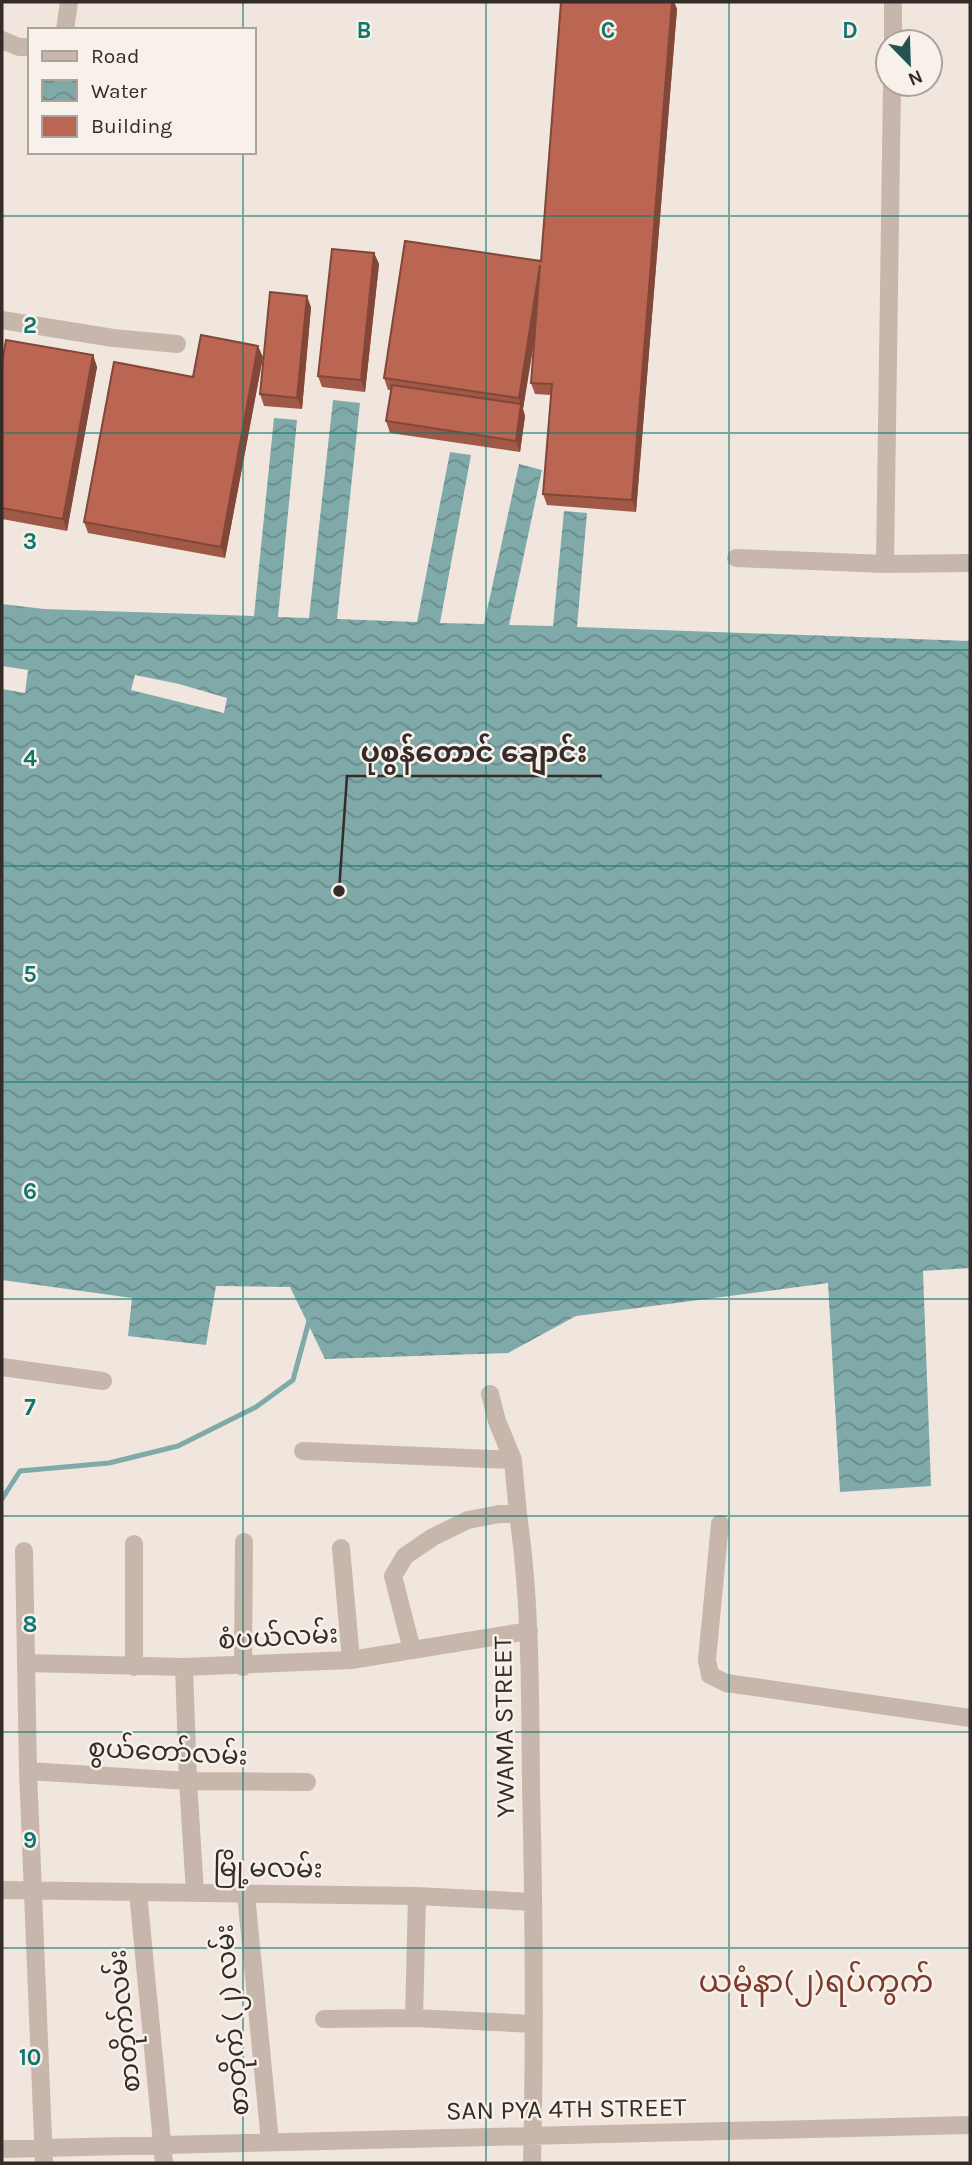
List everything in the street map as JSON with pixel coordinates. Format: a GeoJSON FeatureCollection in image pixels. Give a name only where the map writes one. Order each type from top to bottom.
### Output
{"type":"FeatureCollection","features":[{"type":"Feature","properties":{"kind":"street"},"geometry":{"type":"LineString","coordinates":[[65,28],[69,2]]}},
{"type":"Feature","properties":{"kind":"street"},"geometry":{"type":"LineString","coordinates":[[893,2],[893,28]]}},
{"type":"Feature","properties":{"kind":"street"},"geometry":{"type":"LineString","coordinates":[[2,40],[19,47],[28,47]]}},
{"type":"Feature","properties":{"kind":"street"},"geometry":{"type":"LineString","coordinates":[[885,564],[892,98]]}},
{"type":"Feature","properties":{"kind":"street"},"geometry":{"type":"LineString","coordinates":[[2,320],[113,338],[177,344]]}},
{"type":"Feature","properties":{"kind":"street"},"geometry":{"type":"LineString","coordinates":[[736,558],[885,564],[970,563]]}},
{"type":"Feature","properties":{"kind":"street"},"geometry":{"type":"LineString","coordinates":[[2,1367],[103,1381]]}},
{"type":"Feature","properties":{"kind":"street","name":"YWAMA STREET"},"geometry":{"type":"LineString","coordinates":[[490,1394],[497,1421],[513,1460],[523,1548],[528,1631],[533,1902],[532,2163]]}},
{"type":"Feature","properties":{"kind":"street"},"geometry":{"type":"LineString","coordinates":[[303,1451],[513,1460]]}},
{"type":"Feature","properties":{"kind":"street"},"geometry":{"type":"LineString","coordinates":[[412,1650],[393,1576],[405,1556],[433,1537],[468,1520],[499,1514],[518,1514]]}},
{"type":"Feature","properties":{"kind":"street"},"geometry":{"type":"LineString","coordinates":[[720,1524],[707,1660],[710,1675],[726,1683],[970,1718]]}},
{"type":"Feature","properties":{"kind":"street"},"geometry":{"type":"LineString","coordinates":[[243,1667],[244,1542]]}},
{"type":"Feature","properties":{"kind":"street"},"geometry":{"type":"LineString","coordinates":[[134,1544],[134,1667]]}},
{"type":"Feature","properties":{"kind":"street"},"geometry":{"type":"LineString","coordinates":[[341,1548],[351,1660]]}},
{"type":"Feature","properties":{"kind":"street"},"geometry":{"type":"LineString","coordinates":[[24,1551],[28,1771],[44,2155]]}},
{"type":"Feature","properties":{"kind":"street","name":"စံပယ်လမ်း"},"geometry":{"type":"LineString","coordinates":[[27,1663],[243,1667],[351,1660],[528,1631]]}},
{"type":"Feature","properties":{"kind":"street"},"geometry":{"type":"LineString","coordinates":[[184,1667],[195,1893]]}},
{"type":"Feature","properties":{"kind":"street","name":"စွယ်တော်လမ်း"},"geometry":{"type":"LineString","coordinates":[[28,1771],[188,1781],[307,1783]]}},
{"type":"Feature","properties":{"kind":"street","name":"မြို့မလမ်း"},"geometry":{"type":"LineString","coordinates":[[2,1890],[417,1896],[533,1902]]}},
{"type":"Feature","properties":{"kind":"street","name":"စာတိုက်လမ်း"},"geometry":{"type":"LineString","coordinates":[[138,1892],[164,2163]]}},
{"type":"Feature","properties":{"kind":"street","name":"စာတိုက် (၂) လမ်း"},"geometry":{"type":"LineString","coordinates":[[246,1894],[270,2142]]}},
{"type":"Feature","properties":{"kind":"street"},"geometry":{"type":"LineString","coordinates":[[414,2018],[417,1896]]}},
{"type":"Feature","properties":{"kind":"street"},"geometry":{"type":"LineString","coordinates":[[324,2019],[414,2018],[533,2024]]}},
{"type":"Feature","properties":{"kind":"street","name":"SAN PYA 4TH STREET"},"geometry":{"type":"LineString","coordinates":[[2,2149],[44,2155],[162,2145],[970,2125]]}},
{"type":"Feature","properties":{"kind":"water"},"geometry":{"type":"Polygon","coordinates":[[[333,400],[360,403],[337,619],[417,622],[450,452],[471,455],[440,623],[484,624],[519,464],[542,470],[509,625],[553,626],[564,511],[587,513],[577,627],[970,641],[970,1268],[923,1271],[931,1486],[840,1492],[828,1283],[576,1316],[508,1353],[325,1359],[290,1287],[216,1286],[206,1345],[128,1336],[132,1298],[2,1280],[2,604],[44,609],[254,616],[274,418],[297,420],[278,617],[309,618],[333,400]]]}},
{"type":"Feature","properties":{"kind":"pier"},"geometry":{"type":"Polygon","coordinates":[[[2,666],[28,670],[25,693],[2,689],[2,666]]]}},
{"type":"Feature","properties":{"kind":"pier"},"geometry":{"type":"Polygon","coordinates":[[[135,675],[227,698],[224,713],[131,690],[135,675]]]}},
{"type":"Feature","properties":{"kind":"building"},"geometry":{"type":"Polygon","coordinates":[[[561,2],[672,2],[632,500],[543,494],[552,384],[531,383],[540,265],[519,398],[384,378],[405,241],[541,261],[561,2]]]}},
{"type":"Feature","properties":{"kind":"building"},"geometry":{"type":"Polygon","coordinates":[[[332,249],[374,253],[361,380],[318,376],[332,249]]]}},
{"type":"Feature","properties":{"kind":"building"},"geometry":{"type":"Polygon","coordinates":[[[270,292],[307,296],[297,398],[260,394],[270,292]]]}},
{"type":"Feature","properties":{"kind":"building"},"geometry":{"type":"Polygon","coordinates":[[[201,335],[258,346],[221,547],[84,522],[114,362],[193,377],[201,335]]]}},
{"type":"Feature","properties":{"kind":"building"},"geometry":{"type":"Polygon","coordinates":[[[6,340],[93,355],[63,519],[2,508],[2,363],[6,340]]]}},
{"type":"Feature","properties":{"kind":"building"},"geometry":{"type":"Polygon","coordinates":[[[392,385],[521,404],[516,441],[386,421],[392,385]]]}},
{"type":"Feature","properties":{"kind":"waterway"},"geometry":{"type":"LineString","coordinates":[[2,1499],[20,1471],[109,1463],[178,1446],[256,1407],[293,1380],[309,1321]]}},
{"type":"Feature","properties":{"kind":"place","name":"ပုစွန်တောင် ချောင်း"},"geometry":{"type":"Point","coordinates":[339,891]}},
{"type":"Feature","properties":{"kind":"district","name":"ယမုံနာ(၂)ရပ်ကွက်"},"geometry":{"type":"Point","coordinates":[816,1982]}}]}
